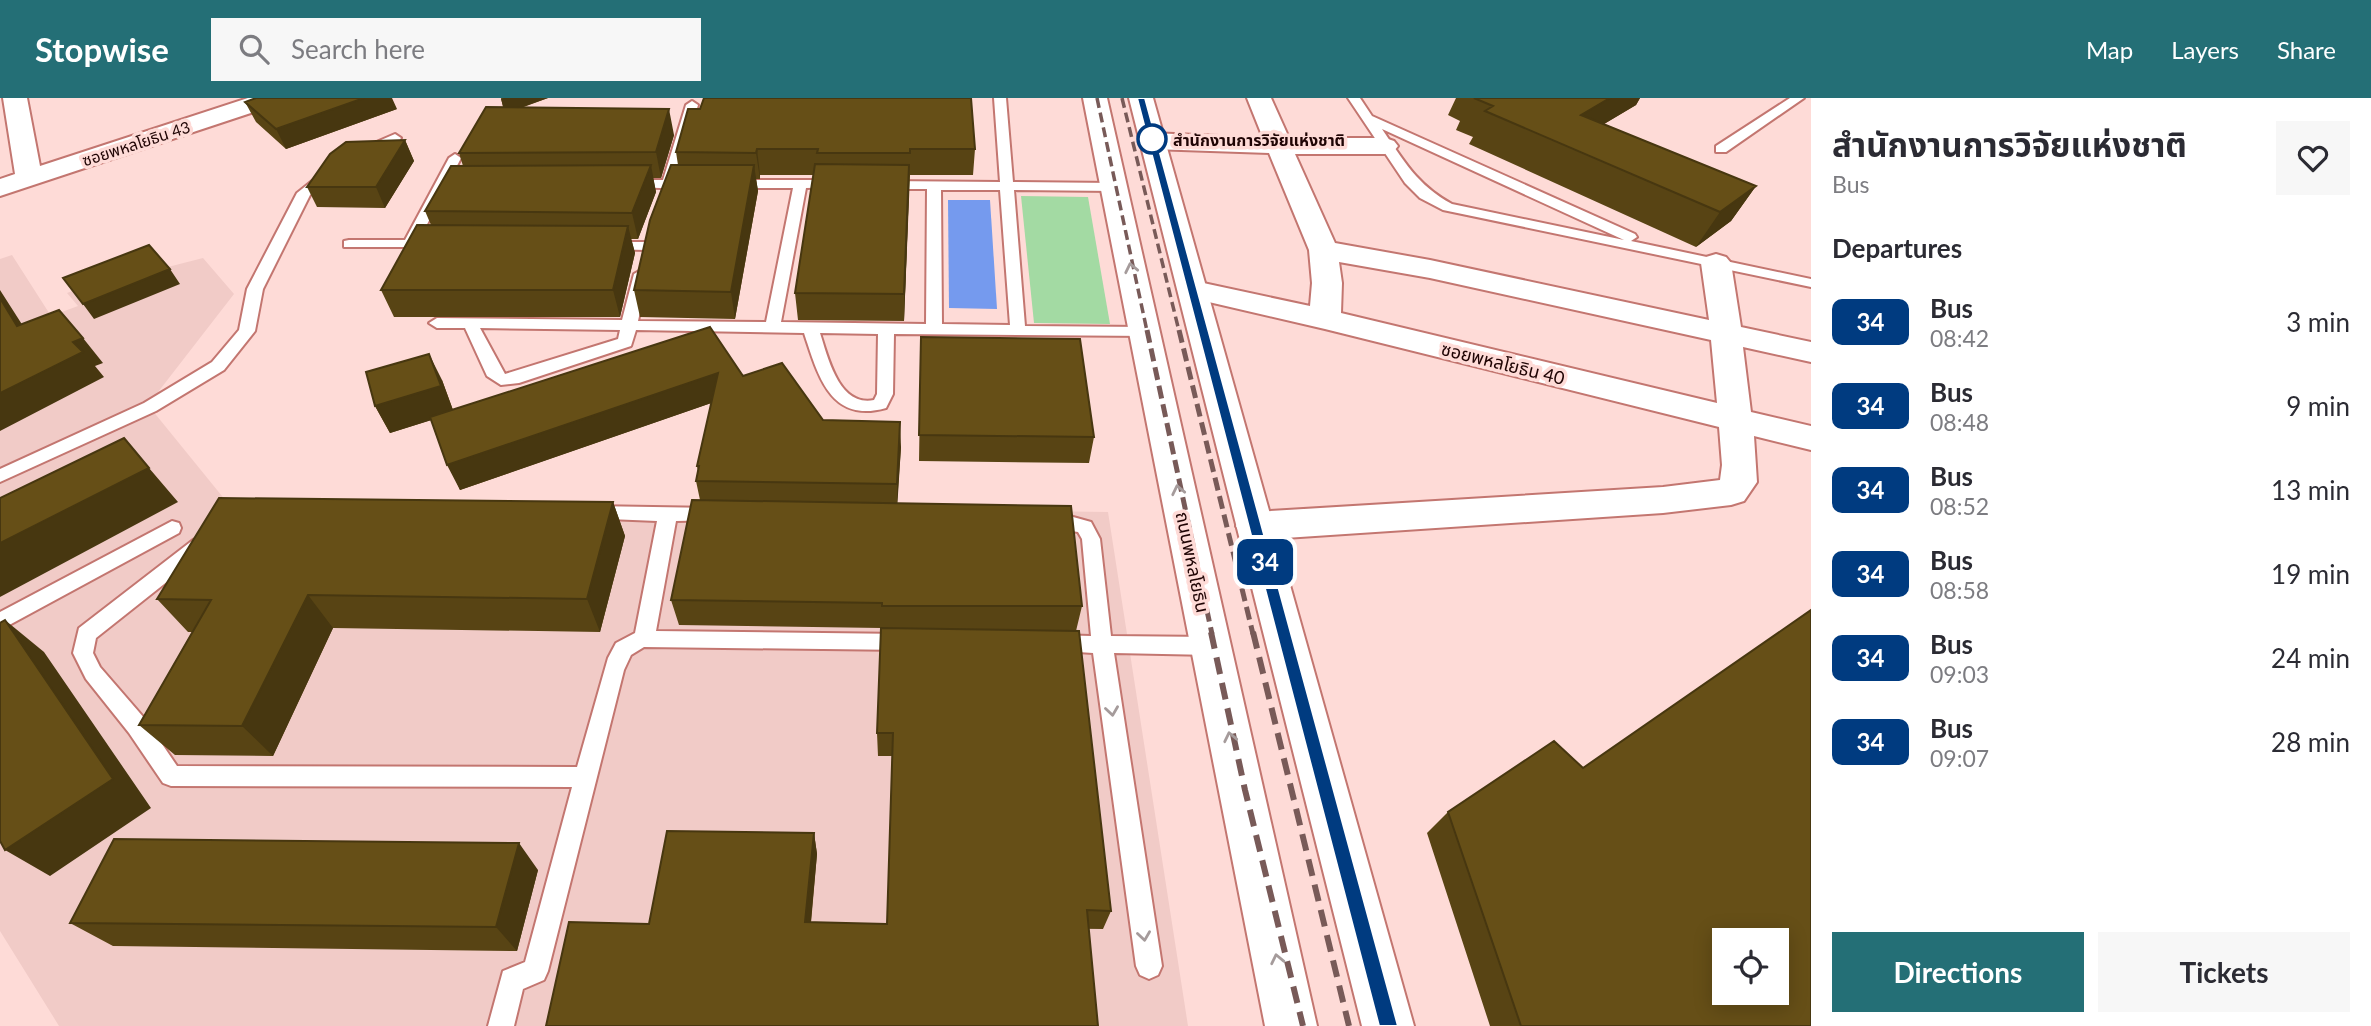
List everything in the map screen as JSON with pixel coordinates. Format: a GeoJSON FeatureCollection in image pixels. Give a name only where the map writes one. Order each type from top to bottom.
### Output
{"type":"FeatureCollection","features":[{"type":"Feature","properties":{"kind":"street"},"geometry":{"type":"LineString","coordinates":[[15,98],[29,179]]}},
{"type":"Feature","properties":{"kind":"street","name":"ซอยพหลโยธิน 43"},"geometry":{"type":"LineString","coordinates":[[0,188],[272,98]]}},
{"type":"Feature","properties":{"kind":"street","name":"ถนนพหลโยธิน"},"geometry":{"type":"LineString","coordinates":[[1095,98],[1291,1026]]}},
{"type":"Feature","properties":{"kind":"street"},"geometry":{"type":"LineString","coordinates":[[1141,98],[1388,1026]]}},
{"type":"Feature","properties":{"kind":"street"},"geometry":{"type":"LineString","coordinates":[[1259,98],[1323,250],[1327,283],[1325,319]]}},
{"type":"Feature","properties":{"kind":"street"},"geometry":{"type":"LineString","coordinates":[[1152,142],[1385,146]]}},
{"type":"Feature","properties":{"kind":"street"},"geometry":{"type":"LineString","coordinates":[[1323,250],[1430,269],[1811,352]]}},
{"type":"Feature","properties":{"kind":"street"},"geometry":{"type":"LineString","coordinates":[[1255,526],[1636,502],[1731,492],[1740,482],[1736,419],[1716,263]]}},
{"type":"Feature","properties":{"kind":"street","name":"ซอยพหลโยธิน 40"},"geometry":{"type":"LineString","coordinates":[[1194,290],[1325,319],[1811,438]]}},
{"type":"Feature","properties":{"kind":"lane"},"geometry":{"type":"LineString","coordinates":[[1000,98],[1018,331]]}},
{"type":"Feature","properties":{"kind":"lane"},"geometry":{"type":"LineString","coordinates":[[1354,98],[1409,180],[1425,195],[1448,207],[1811,283]]}},
{"type":"Feature","properties":{"kind":"lane"},"geometry":{"type":"LineString","coordinates":[[1721,149],[1798,98]]}},
{"type":"Feature","properties":{"kind":"lane"},"geometry":{"type":"LineString","coordinates":[[660,209],[692,105]]}},
{"type":"Feature","properties":{"kind":"lane"},"geometry":{"type":"LineString","coordinates":[[1366,118],[1661,251]]}},
{"type":"Feature","properties":{"kind":"lane"},"geometry":{"type":"LineString","coordinates":[[0,476],[150,407],[219,366],[247,331],[255,289],[304,193],[345,160],[395,138]]}},
{"type":"Feature","properties":{"kind":"lane"},"geometry":{"type":"LineString","coordinates":[[410,244],[449,186],[455,158]]}},
{"type":"Feature","properties":{"kind":"lane"},"geometry":{"type":"LineString","coordinates":[[616,184],[1114,187]]}},
{"type":"Feature","properties":{"kind":"lane"},"geometry":{"type":"LineString","coordinates":[[773,326],[800,184]]}},
{"type":"Feature","properties":{"kind":"lane"},"geometry":{"type":"LineString","coordinates":[[934,186],[934,329]]}},
{"type":"Feature","properties":{"kind":"lane"},"geometry":{"type":"LineString","coordinates":[[470,323],[493,372],[501,380],[513,379],[625,342],[649,240],[591,246]]}},
{"type":"Feature","properties":{"kind":"lane"},"geometry":{"type":"LineString","coordinates":[[349,244],[452,244]]}},
{"type":"Feature","properties":{"kind":"lane"},"geometry":{"type":"LineString","coordinates":[[438,323],[1144,332]]}},
{"type":"Feature","properties":{"kind":"lane"},"geometry":{"type":"LineString","coordinates":[[810,327],[834,387],[848,403],[862,408],[880,404],[884,394],[887,365],[886,329]]}},
{"type":"Feature","properties":{"kind":"lane"},"geometry":{"type":"LineString","coordinates":[[571,513],[737,515]]}},
{"type":"Feature","properties":{"kind":"lane"},"geometry":{"type":"LineString","coordinates":[[644,639],[668,514]]}},
{"type":"Feature","properties":{"kind":"lane"},"geometry":{"type":"LineString","coordinates":[[1025,521],[1066,522],[1084,527],[1091,539],[1102,643],[1149,966]]}},
{"type":"Feature","properties":{"kind":"lane"},"geometry":{"type":"LineString","coordinates":[[0,622],[172,528]]}},
{"type":"Feature","properties":{"kind":"lane"},"geometry":{"type":"LineString","coordinates":[[214,533],[86,634],[83,653],[93,673],[137,726],[171,776],[585,777]]}},
{"type":"Feature","properties":{"kind":"lane"},"geometry":{"type":"LineString","coordinates":[[501,1026],[512,980],[535,971],[619,654],[629,643],[644,639],[923,642]]}},
{"type":"Feature","properties":{"kind":"lane"},"geometry":{"type":"LineString","coordinates":[[1030,643],[1211,646]]}},
{"type":"Feature","properties":{"kind":"shaded area"},"geometry":{"type":"Polygon","coordinates":[[[12,255],[51,316],[78,306],[67,293],[159,257],[168,267],[203,258],[234,294],[148,405],[226,501],[1108,512],[1188,1026],[59,1026],[0,931],[0,259],[12,255]]]}},
{"type":"Feature","properties":{"kind":"green space"},"geometry":{"type":"Polygon","coordinates":[[[1021,196],[1088,197],[1110,324],[1034,323],[1021,196]]]}},
{"type":"Feature","properties":{"kind":"water"},"geometry":{"type":"Polygon","coordinates":[[[948,200],[990,200],[997,309],[949,308],[948,200]]]}},
{"type":"Feature","properties":{"kind":"building"},"geometry":{"type":"Polygon","coordinates":[[[256,98],[364,98],[276,129],[245,102],[256,98]]]}},
{"type":"Feature","properties":{"kind":"building"},"geometry":{"type":"Polygon","coordinates":[[[704,98],[971,98],[975,149],[910,149],[910,153],[817,153],[818,149],[757,149],[756,153],[676,152],[688,109],[700,109],[704,98]]]}},
{"type":"Feature","properties":{"kind":"building"},"geometry":{"type":"Polygon","coordinates":[[[1474,98],[1610,98],[1581,115],[1756,186],[1720,212],[1485,111],[1493,106],[1474,98]]]}},
{"type":"Feature","properties":{"kind":"building"},"geometry":{"type":"Polygon","coordinates":[[[486,107],[669,109],[656,152],[459,153],[486,107]]]}},
{"type":"Feature","properties":{"kind":"building"},"geometry":{"type":"Polygon","coordinates":[[[405,140],[376,187],[307,187],[330,154],[346,142],[405,140]]]}},
{"type":"Feature","properties":{"kind":"building"},"geometry":{"type":"Polygon","coordinates":[[[815,164],[909,165],[904,294],[795,293],[815,164]]]}},
{"type":"Feature","properties":{"kind":"building"},"geometry":{"type":"Polygon","coordinates":[[[651,165],[632,213],[425,211],[451,166],[651,165]]]}},
{"type":"Feature","properties":{"kind":"building"},"geometry":{"type":"Polygon","coordinates":[[[671,165],[754,165],[731,292],[634,290],[650,220],[671,165]]]}},
{"type":"Feature","properties":{"kind":"building"},"geometry":{"type":"Polygon","coordinates":[[[417,225],[628,226],[613,290],[381,290],[417,225]]]}},
{"type":"Feature","properties":{"kind":"building"},"geometry":{"type":"Polygon","coordinates":[[[149,245],[170,269],[83,304],[63,278],[149,245]]]}},
{"type":"Feature","properties":{"kind":"building"},"geometry":{"type":"Polygon","coordinates":[[[0,298],[17,326],[59,310],[83,338],[73,342],[83,352],[0,393],[0,298]]]}},
{"type":"Feature","properties":{"kind":"building"},"geometry":{"type":"Polygon","coordinates":[[[710,327],[743,376],[782,363],[823,420],[900,422],[897,484],[696,481],[718,373],[447,465],[430,417],[710,327]]]}},
{"type":"Feature","properties":{"kind":"building"},"geometry":{"type":"Polygon","coordinates":[[[921,337],[1080,339],[1094,437],[919,435],[921,337]]]}},
{"type":"Feature","properties":{"kind":"building"},"geometry":{"type":"Polygon","coordinates":[[[429,354],[441,386],[375,406],[366,372],[429,354]]]}},
{"type":"Feature","properties":{"kind":"building"},"geometry":{"type":"Polygon","coordinates":[[[124,438],[149,468],[0,543],[0,498],[124,438]]]}},
{"type":"Feature","properties":{"kind":"building"},"geometry":{"type":"Polygon","coordinates":[[[219,498],[613,502],[587,599],[308,595],[242,726],[139,725],[211,600],[157,599],[219,498]]]}},
{"type":"Feature","properties":{"kind":"building"},"geometry":{"type":"Polygon","coordinates":[[[692,500],[1071,506],[1082,606],[882,606],[882,603],[671,600],[692,500]]]}},
{"type":"Feature","properties":{"kind":"building"},"geometry":{"type":"Polygon","coordinates":[[[1811,610],[1811,1026],[1521,1026],[1448,812],[1554,741],[1583,768],[1811,610]]]}},
{"type":"Feature","properties":{"kind":"building"},"geometry":{"type":"Polygon","coordinates":[[[5,620],[113,779],[5,850],[0,841],[0,623],[5,620]]]}},
{"type":"Feature","properties":{"kind":"building"},"geometry":{"type":"Polygon","coordinates":[[[881,628],[1079,631],[1111,911],[1087,910],[1098,1026],[546,1026],[569,922],[649,924],[667,831],[814,833],[805,922],[887,924],[893,733],[877,733],[881,628]]]}},
{"type":"Feature","properties":{"kind":"building"},"geometry":{"type":"Polygon","coordinates":[[[114,839],[519,843],[496,927],[70,923],[114,839]]]}},
{"type":"Feature","properties":{"kind":"railway"},"geometry":{"type":"LineString","coordinates":[[1097,98],[1147,331]]}},
{"type":"Feature","properties":{"kind":"railway"},"geometry":{"type":"LineString","coordinates":[[1122,98],[1179,331]]}},
{"type":"Feature","properties":{"kind":"railway"},"geometry":{"type":"LineString","coordinates":[[1147,330],[1212,634]]}},
{"type":"Feature","properties":{"kind":"railway"},"geometry":{"type":"LineString","coordinates":[[1179,330],[1253,634]]}},
{"type":"Feature","properties":{"kind":"railway"},"geometry":{"type":"LineString","coordinates":[[1211,632],[1245,790],[1303,1026]]}},
{"type":"Feature","properties":{"kind":"railway"},"geometry":{"type":"LineString","coordinates":[[1253,632],[1349,1026]]}},
{"type":"Feature","properties":{"kind":"bus line","name":"34"},"geometry":{"type":"LineString","coordinates":[[1141,98],[1388,1026]]}},
{"type":"Feature","properties":{"kind":"place","name":"สำนักงานการวิจัยแห่งชาติ"},"geometry":{"type":"Point","coordinates":[1152,139]}}]}
